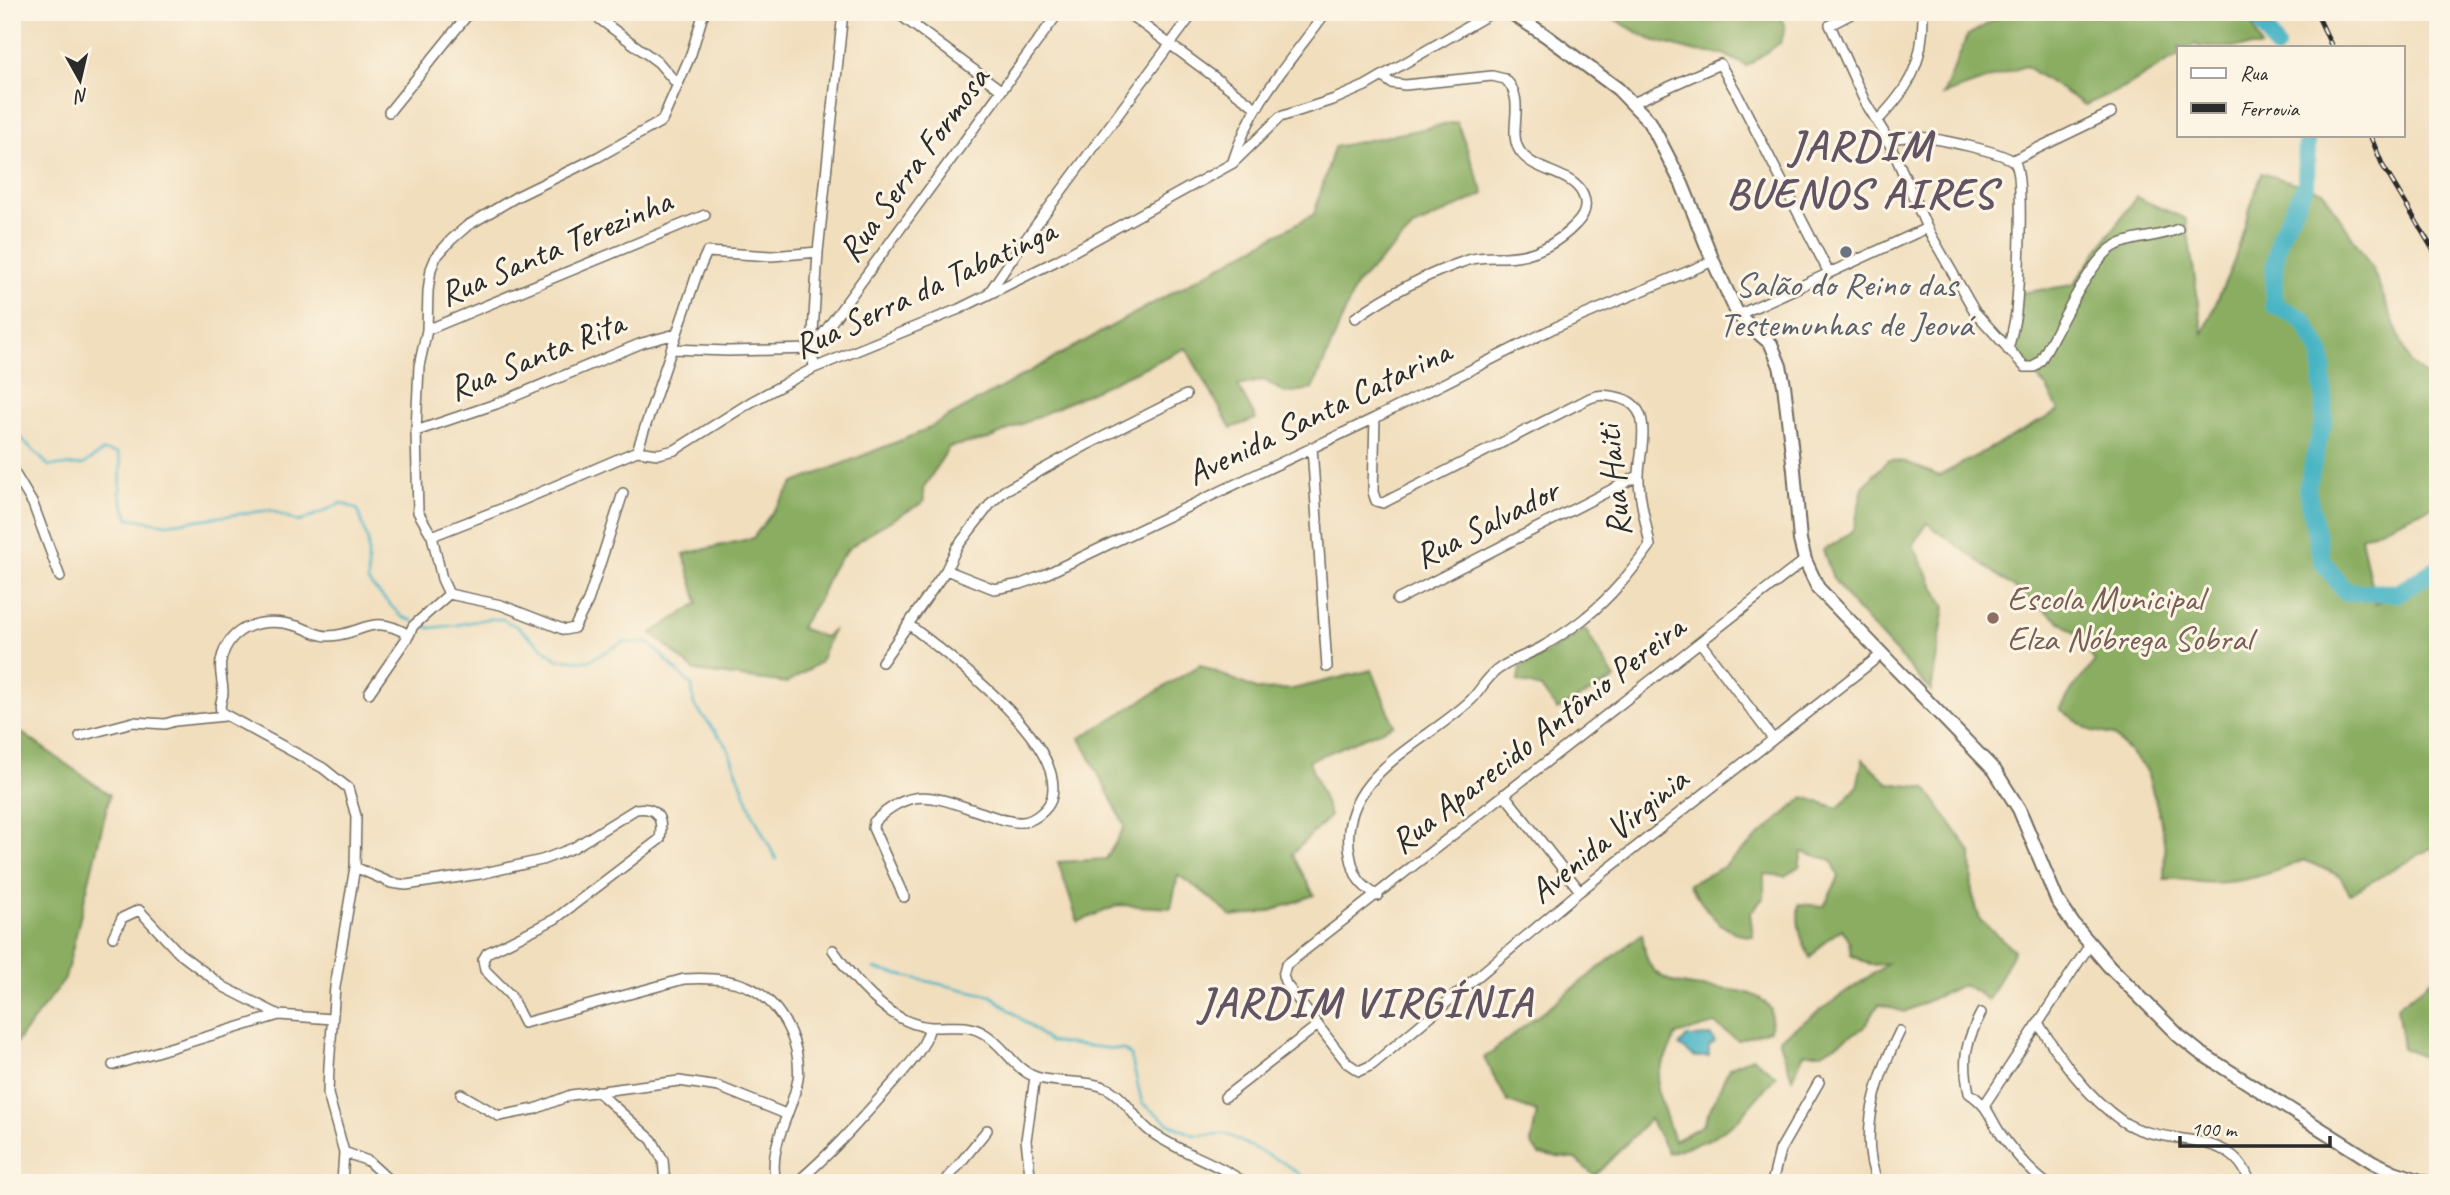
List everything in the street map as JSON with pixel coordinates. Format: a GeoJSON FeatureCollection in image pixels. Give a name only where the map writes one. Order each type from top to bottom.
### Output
{"type":"FeatureCollection","features":[{"type":"Feature","properties":{"kind":"main road"},"geometry":{"type":"LineString","coordinates":[[1510,12],[1618,89],[1650,122],[1682,184],[1738,315],[1771,344],[1780,366],[1800,540],[1805,560],[1818,588],[1995,771],[2019,809],[2056,900],[2074,925],[2160,1017],[2199,1052],[2373,1162],[2427,1183]]}},
{"type":"Feature","properties":{"kind":"street"},"geometry":{"type":"LineString","coordinates":[[389,111],[470,12]]}},
{"type":"Feature","properties":{"kind":"street"},"geometry":{"type":"LineString","coordinates":[[590,12],[659,63],[677,84]]}},
{"type":"Feature","properties":{"kind":"street"},"geometry":{"type":"LineString","coordinates":[[449,594],[442,579],[432,536],[418,512],[416,431],[419,366],[427,330],[431,269],[436,257],[450,240],[467,226],[516,197],[598,157],[662,121],[691,54],[704,12]]}},
{"type":"Feature","properties":{"kind":"street"},"geometry":{"type":"LineString","coordinates":[[814,368],[812,349],[818,252],[843,12]]}},
{"type":"Feature","properties":{"kind":"street"},"geometry":{"type":"LineString","coordinates":[[895,12],[1001,90]]}},
{"type":"Feature","properties":{"kind":"street"},"geometry":{"type":"LineString","coordinates":[[914,24],[922,12]]}},
{"type":"Feature","properties":{"kind":"street","name":"Rua Serra Formosa"},"geometry":{"type":"LineString","coordinates":[[812,349],[1059,12]]}},
{"type":"Feature","properties":{"kind":"street"},"geometry":{"type":"LineString","coordinates":[[1126,12],[1255,107]]}},
{"type":"Feature","properties":{"kind":"street"},"geometry":{"type":"LineString","coordinates":[[987,295],[1194,12]]}},
{"type":"Feature","properties":{"kind":"street"},"geometry":{"type":"LineString","coordinates":[[1233,163],[1255,107],[1326,12]]}},
{"type":"Feature","properties":{"kind":"street","name":"Rua Serra da Tabatinga"},"geometry":{"type":"LineString","coordinates":[[637,451],[658,454],[682,447],[751,402],[814,368],[920,326],[1056,261],[1233,163],[1280,117],[1349,93],[1493,12]]}},
{"type":"Feature","properties":{"kind":"street"},"geometry":{"type":"LineString","coordinates":[[1855,12],[1830,24],[1865,102],[1877,121],[1927,228],[1975,312],[2025,367],[2037,365],[2087,280],[2109,250],[2122,243],[2178,229]]}},
{"type":"Feature","properties":{"kind":"street"},"geometry":{"type":"LineString","coordinates":[[1877,121],[1903,92],[1916,68],[1922,43],[1923,12]]}},
{"type":"Feature","properties":{"kind":"street"},"geometry":{"type":"LineString","coordinates":[[1633,103],[1720,64],[1829,273]]}},
{"type":"Feature","properties":{"kind":"street"},"geometry":{"type":"LineString","coordinates":[[1355,318],[1384,296],[1468,260],[1521,256],[1544,249],[1570,230],[1585,209],[1583,194],[1572,182],[1522,154],[1516,143],[1516,97],[1505,79],[1492,76],[1405,85],[1391,83],[1382,76]]}},
{"type":"Feature","properties":{"kind":"street"},"geometry":{"type":"LineString","coordinates":[[2013,160],[2111,113]]}},
{"type":"Feature","properties":{"kind":"street"},"geometry":{"type":"LineString","coordinates":[[1885,139],[1933,139],[2006,155],[2013,160],[2020,176],[2020,198],[2017,302],[2008,350]]}},
{"type":"Feature","properties":{"kind":"street","name":"Rua Santa Terezinha"},"geometry":{"type":"LineString","coordinates":[[427,330],[705,215]]}},
{"type":"Feature","properties":{"kind":"street"},"geometry":{"type":"LineString","coordinates":[[1738,315],[1927,228]]}},
{"type":"Feature","properties":{"kind":"street"},"geometry":{"type":"LineString","coordinates":[[432,536],[637,451],[697,274],[707,252],[772,256],[818,252]]}},
{"type":"Feature","properties":{"kind":"street","name":"Avenida Santa Catarina"},"geometry":{"type":"LineString","coordinates":[[946,570],[994,589],[1021,584],[1375,418],[1556,327],[1713,261]]}},
{"type":"Feature","properties":{"kind":"street","name":"Rua Santa Rita"},"geometry":{"type":"LineString","coordinates":[[416,431],[496,404],[642,343],[677,334]]}},
{"type":"Feature","properties":{"kind":"street"},"geometry":{"type":"LineString","coordinates":[[671,349],[812,349]]}},
{"type":"Feature","properties":{"kind":"street","name":"Rua Haiti"},"geometry":{"type":"LineString","coordinates":[[1375,418],[1373,492],[1379,503],[1387,502],[1601,394],[1622,398],[1639,413],[1642,422],[1644,435],[1639,476],[1650,546],[1627,579],[1572,628],[1499,669],[1471,700],[1370,780],[1352,816],[1348,836],[1352,868],[1356,877],[1363,887],[1378,896]]}},
{"type":"Feature","properties":{"kind":"street"},"geometry":{"type":"LineString","coordinates":[[882,662],[946,570],[957,547],[992,502],[1004,491],[1062,457],[1186,396]]}},
{"type":"Feature","properties":{"kind":"street"},"geometry":{"type":"LineString","coordinates":[[1312,447],[1327,667]]}},
{"type":"Feature","properties":{"kind":"street"},"geometry":{"type":"LineString","coordinates":[[12,469],[33,504],[60,578]]}},
{"type":"Feature","properties":{"kind":"street","name":"Rua Salvador"},"geometry":{"type":"LineString","coordinates":[[1397,600],[1639,476]]}},
{"type":"Feature","properties":{"kind":"street"},"geometry":{"type":"LineString","coordinates":[[449,594],[501,605],[565,630],[574,628],[583,613],[623,493]]}},
{"type":"Feature","properties":{"kind":"street","name":"Rua Aparecido Antônio Pereira"},"geometry":{"type":"LineString","coordinates":[[1318,1025],[1286,984],[1283,976],[1286,965],[1378,896],[1504,794],[1805,560]]}},
{"type":"Feature","properties":{"kind":"street"},"geometry":{"type":"LineString","coordinates":[[369,693],[411,630],[449,594]]}},
{"type":"Feature","properties":{"kind":"street"},"geometry":{"type":"LineString","coordinates":[[342,1183],[344,1152],[328,1094],[332,1019],[355,867],[356,816],[348,788],[323,768],[225,716],[219,707],[223,693],[220,665],[231,637],[244,627],[255,624],[282,623],[324,636],[381,623],[411,630]]}},
{"type":"Feature","properties":{"kind":"street"},"geometry":{"type":"LineString","coordinates":[[904,897],[873,828],[874,822],[890,808],[903,799],[923,796],[996,818],[1021,822],[1034,818],[1048,806],[1053,789],[1041,751],[1014,713],[908,624]]}},
{"type":"Feature","properties":{"kind":"street"},"geometry":{"type":"LineString","coordinates":[[1700,642],[1773,740]]}},
{"type":"Feature","properties":{"kind":"street","name":"Avenida Virginia"},"geometry":{"type":"LineString","coordinates":[[1318,1025],[1351,1068],[1362,1071],[1372,1065],[1580,891],[1882,654]]}},
{"type":"Feature","properties":{"kind":"street"},"geometry":{"type":"LineString","coordinates":[[80,736],[133,722],[165,724],[225,716]]}},
{"type":"Feature","properties":{"kind":"street"},"geometry":{"type":"LineString","coordinates":[[1504,794],[1580,891]]}},
{"type":"Feature","properties":{"kind":"street"},"geometry":{"type":"LineString","coordinates":[[355,867],[391,883],[406,885],[480,874],[542,860],[573,848],[636,809],[647,808],[656,813],[662,825],[660,839],[555,919],[486,953],[483,960],[485,970],[510,995],[524,1023],[684,979],[738,983],[765,995],[785,1021],[799,1059],[796,1087],[778,1136],[774,1157],[776,1183]]}},
{"type":"Feature","properties":{"kind":"street"},"geometry":{"type":"LineString","coordinates":[[113,937],[122,918],[139,910],[179,953],[224,987],[279,1015]]}},
{"type":"Feature","properties":{"kind":"street"},"geometry":{"type":"LineString","coordinates":[[1984,1104],[2091,943]]}},
{"type":"Feature","properties":{"kind":"street"},"geometry":{"type":"LineString","coordinates":[[833,950],[859,983],[886,1008],[907,1022],[930,1027],[962,1026],[985,1034],[1021,1069],[1035,1077],[1108,1089],[1119,1097],[1150,1131],[1199,1159],[1233,1173],[1245,1183]]}},
{"type":"Feature","properties":{"kind":"street"},"geometry":{"type":"LineString","coordinates":[[1981,1013],[1967,1040],[1965,1073],[1969,1093],[1984,1104],[2000,1133],[2026,1165],[2046,1183]]}},
{"type":"Feature","properties":{"kind":"street"},"geometry":{"type":"LineString","coordinates":[[113,1065],[279,1015],[332,1019]]}},
{"type":"Feature","properties":{"kind":"street"},"geometry":{"type":"LineString","coordinates":[[2038,1023],[2056,1051],[2101,1103],[2122,1121],[2154,1135],[2225,1149],[2245,1167],[2250,1183]]}},
{"type":"Feature","properties":{"kind":"street"},"geometry":{"type":"LineString","coordinates":[[1224,1097],[1318,1025]]}},
{"type":"Feature","properties":{"kind":"street"},"geometry":{"type":"LineString","coordinates":[[796,1183],[818,1165],[877,1103],[921,1050],[930,1027]]}},
{"type":"Feature","properties":{"kind":"street"},"geometry":{"type":"LineString","coordinates":[[1878,1183],[1870,1156],[1871,1123],[1886,1059],[1900,1031]]}},
{"type":"Feature","properties":{"kind":"street"},"geometry":{"type":"LineString","coordinates":[[1031,1183],[1026,1140],[1035,1077]]}},
{"type":"Feature","properties":{"kind":"street"},"geometry":{"type":"LineString","coordinates":[[461,1094],[499,1116],[535,1110],[571,1095],[665,1082],[693,1083],[719,1087],[786,1114]]}},
{"type":"Feature","properties":{"kind":"street"},"geometry":{"type":"LineString","coordinates":[[1772,1183],[1780,1150],[1819,1082]]}},
{"type":"Feature","properties":{"kind":"street"},"geometry":{"type":"LineString","coordinates":[[597,1091],[652,1140],[663,1160],[665,1183]]}},
{"type":"Feature","properties":{"kind":"street"},"geometry":{"type":"LineString","coordinates":[[944,1183],[987,1130]]}},
{"type":"Feature","properties":{"kind":"street"},"geometry":{"type":"LineString","coordinates":[[344,1152],[368,1161],[392,1183]]}},
{"type":"Feature","properties":{"kind":"green space"},"geometry":{"type":"Polygon","coordinates":[[[1602,12],[1779,12],[1785,28],[1781,42],[1747,66],[1723,54],[1696,52],[1649,39],[1602,12]]]}},
{"type":"Feature","properties":{"kind":"green space"},"geometry":{"type":"Polygon","coordinates":[[[2008,12],[2248,12],[2261,46],[2177,46],[2177,56],[2126,87],[2085,105],[2025,66],[1943,95],[1967,36],[2008,12]]]}},
{"type":"Feature","properties":{"kind":"green space"},"geometry":{"type":"Polygon","coordinates":[[[1457,122],[1484,194],[1414,227],[1356,285],[1313,389],[1285,393],[1264,380],[1238,386],[1256,419],[1231,428],[1186,348],[989,439],[949,447],[923,489],[924,502],[876,529],[848,549],[831,570],[819,599],[800,628],[824,637],[832,631],[820,662],[787,683],[695,671],[652,633],[698,603],[684,554],[753,538],[794,483],[919,433],[1314,214],[1334,147],[1457,122]]]}},
{"type":"Feature","properties":{"kind":"green space"},"geometry":{"type":"Polygon","coordinates":[[[2261,173],[2323,191],[2372,268],[2410,363],[2438,386],[2438,504],[2361,537],[2375,604],[2438,577],[2438,844],[2350,894],[2340,876],[2304,860],[2267,874],[2228,882],[2164,879],[2165,849],[2160,817],[2146,769],[2113,735],[2089,730],[2060,709],[2073,688],[2095,662],[2078,635],[1927,523],[1913,546],[1945,607],[1931,691],[1851,603],[1833,578],[1823,550],[1854,529],[1863,487],[1888,460],[1906,462],[1939,476],[2059,411],[2047,388],[2010,346],[2021,293],[2073,285],[2136,197],[2186,219],[2203,334],[2234,261],[2261,173]]]}},
{"type":"Feature","properties":{"kind":"green space"},"geometry":{"type":"Polygon","coordinates":[[[1585,629],[1615,679],[1557,710],[1541,688],[1518,681],[1520,667],[1585,629]]]}},
{"type":"Feature","properties":{"kind":"green space"},"geometry":{"type":"Polygon","coordinates":[[[1200,665],[1258,690],[1293,689],[1372,670],[1394,725],[1309,761],[1330,816],[1292,854],[1314,895],[1268,912],[1232,917],[1178,875],[1171,908],[1119,905],[1078,922],[1058,862],[1106,859],[1125,826],[1080,738],[1200,665]]]}},
{"type":"Feature","properties":{"kind":"green space"},"geometry":{"type":"Polygon","coordinates":[[[12,726],[110,795],[65,979],[12,1048],[12,726]]]}},
{"type":"Feature","properties":{"kind":"green space"},"geometry":{"type":"Polygon","coordinates":[[[1863,759],[1888,783],[1926,788],[1971,853],[1972,892],[1980,920],[2014,950],[1988,1000],[1964,984],[1904,1012],[1879,1004],[1863,1028],[1822,1053],[1804,1053],[1792,1078],[1779,1039],[1887,964],[1870,965],[1851,955],[1849,941],[1842,929],[1825,941],[1810,958],[1800,932],[1799,904],[1824,906],[1839,877],[1832,860],[1802,852],[1799,867],[1785,876],[1764,874],[1764,897],[1750,913],[1753,936],[1742,935],[1723,926],[1708,911],[1689,884],[1722,868],[1804,797],[1838,808],[1857,787],[1863,759]]]}},
{"type":"Feature","properties":{"kind":"green space"},"geometry":{"type":"Polygon","coordinates":[[[1642,934],[1648,961],[1656,972],[1668,980],[1746,993],[1761,999],[1771,1009],[1770,1030],[1738,1040],[1714,1024],[1676,1035],[1659,1072],[1657,1089],[1674,1141],[1703,1125],[1729,1068],[1752,1057],[1776,1076],[1737,1121],[1710,1139],[1668,1153],[1650,1119],[1595,1176],[1575,1159],[1539,1155],[1531,1143],[1537,1112],[1508,1102],[1484,1058],[1642,934]]]}},
{"type":"Feature","properties":{"kind":"green space"},"geometry":{"type":"Polygon","coordinates":[[[2438,975],[2438,1064],[2403,1048],[2397,1007],[2438,975]]]}},
{"type":"Feature","properties":{"kind":"water"},"geometry":{"type":"Polygon","coordinates":[[[1711,1036],[1715,1042],[1709,1047],[1709,1057],[1695,1057],[1679,1046],[1687,1037],[1711,1036]]]}},
{"type":"Feature","properties":{"kind":"waterway"},"geometry":{"type":"LineString","coordinates":[[2256,12],[2275,46]]}},
{"type":"Feature","properties":{"kind":"waterway"},"geometry":{"type":"LineString","coordinates":[[2307,136],[2306,184],[2279,238],[2274,270],[2274,305],[2303,319],[2322,355],[2324,419],[2307,489],[2322,561],[2346,592],[2398,593],[2438,568]]}},
{"type":"Feature","properties":{"kind":"waterway"},"geometry":{"type":"LineString","coordinates":[[12,437],[19,436],[49,466],[83,465],[103,451],[118,453],[121,462],[120,495],[129,518],[167,524],[270,510],[299,522],[342,503],[358,510],[368,542],[368,582],[402,617],[413,621]]}},
{"type":"Feature","properties":{"kind":"waterway"},"geometry":{"type":"LineString","coordinates":[[419,624],[430,628],[502,619],[518,627],[557,659],[588,661],[624,642],[649,643],[692,686],[694,705],[727,746],[753,814],[776,859]]}},
{"type":"Feature","properties":{"kind":"waterway"},"geometry":{"type":"LineString","coordinates":[[874,969],[992,996],[1050,1042],[1124,1050],[1131,1056],[1142,1103],[1170,1124],[1194,1135],[1226,1134],[1282,1162],[1312,1183]]}},
{"type":"Feature","properties":{"kind":"railway"},"geometry":{"type":"LineString","coordinates":[[2316,12],[2332,46]]}},
{"type":"Feature","properties":{"kind":"railway"},"geometry":{"type":"LineString","coordinates":[[2370,136],[2383,166],[2438,258]]}},
{"type":"Feature","properties":{"kind":"place","name":"Salão do Reino das Testemunhas de Jeová"},"geometry":{"type":"Point","coordinates":[1846,252]}},
{"type":"Feature","properties":{"kind":"place","name":"Escola Municipal Elza Nóbrega Sobral"},"geometry":{"type":"Point","coordinates":[1993,618]}},
{"type":"Feature","properties":{"kind":"district","name":"JARDIM BUENOS AIRES"},"geometry":{"type":"Point","coordinates":[1861,168]}},
{"type":"Feature","properties":{"kind":"district","name":"JARDIM VIRGÍNIA"},"geometry":{"type":"Point","coordinates":[1366,1001]}}]}
